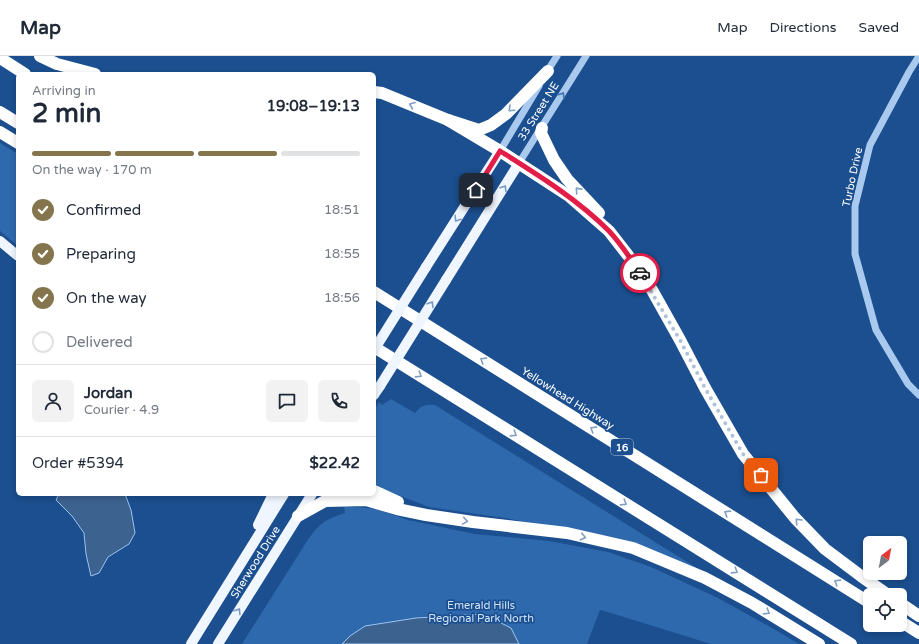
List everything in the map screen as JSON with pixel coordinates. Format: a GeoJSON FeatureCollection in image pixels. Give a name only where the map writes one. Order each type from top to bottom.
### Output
{"type":"FeatureCollection","features":[{"type":"Feature","properties":{"kind":"highway"},"geometry":{"type":"LineString","coordinates":[[40,56],[57,64],[87,72]]}},
{"type":"Feature","properties":{"kind":"highway"},"geometry":{"type":"LineString","coordinates":[[0,58],[22,72]]}},
{"type":"Feature","properties":{"kind":"highway"},"geometry":{"type":"LineString","coordinates":[[376,92],[382,93],[448,120],[479,130],[491,125],[519,102],[548,71]]}},
{"type":"Feature","properties":{"kind":"highway"},"geometry":{"type":"LineString","coordinates":[[0,112],[16,122]]}},
{"type":"Feature","properties":{"kind":"highway"},"geometry":{"type":"LineString","coordinates":[[448,120],[500,151],[569,196],[609,232],[630,258],[652,290],[705,388],[743,454],[795,518],[825,549],[878,588]]}},
{"type":"Feature","properties":{"kind":"highway"},"geometry":{"type":"LineString","coordinates":[[542,128],[541,133],[554,160],[567,179],[604,219],[609,232]]}},
{"type":"Feature","properties":{"kind":"highway"},"geometry":{"type":"LineString","coordinates":[[0,132],[16,142]]}},
{"type":"Feature","properties":{"kind":"highway","name":"Yellowhead Highway"},"geometry":{"type":"LineString","coordinates":[[376,293],[863,599]]}},
{"type":"Feature","properties":{"kind":"highway"},"geometry":{"type":"LineString","coordinates":[[376,348],[851,644]]}},
{"type":"Feature","properties":{"kind":"highway"},"geometry":{"type":"LineString","coordinates":[[376,492],[426,515]]}},
{"type":"Feature","properties":{"kind":"highway"},"geometry":{"type":"LineString","coordinates":[[298,516],[324,501],[366,500],[397,509],[426,515],[567,533],[633,548],[705,578],[752,603],[819,644]]}},
{"type":"Feature","properties":{"kind":"highway"},"geometry":{"type":"LineString","coordinates":[[907,608],[919,616]]}},
{"type":"Feature","properties":{"kind":"highway"},"geometry":{"type":"LineString","coordinates":[[907,625],[919,633]]}},
{"type":"Feature","properties":{"kind":"main road","name":"33 Street NE"},"geometry":{"type":"LineString","coordinates":[[376,347],[500,151]]}},
{"type":"Feature","properties":{"kind":"main road","name":"33 Street NE"},"geometry":{"type":"LineString","coordinates":[[376,392],[519,163]]}},
{"type":"Feature","properties":{"kind":"main road"},"geometry":{"type":"LineString","coordinates":[[0,241],[16,254]]}},
{"type":"Feature","properties":{"kind":"main road"},"geometry":{"type":"LineString","coordinates":[[241,563],[272,496]]}},
{"type":"Feature","properties":{"kind":"main road","name":"Sherwood Drive"},"geometry":{"type":"LineString","coordinates":[[192,644],[283,496]]}},
{"type":"Feature","properties":{"kind":"main road","name":"Sherwood Drive"},"geometry":{"type":"LineString","coordinates":[[218,644],[311,496]]}},
{"type":"Feature","properties":{"kind":"street","name":"33 Street NE"},"geometry":{"type":"LineString","coordinates":[[500,151],[558,56]]}},
{"type":"Feature","properties":{"kind":"street","name":"33 Street NE"},"geometry":{"type":"LineString","coordinates":[[519,163],[586,56]]}},
{"type":"Feature","properties":{"kind":"street","name":"Turbo Drive"},"geometry":{"type":"LineString","coordinates":[[919,56],[908,72],[870,145],[855,206],[856,254],[876,330],[908,384],[919,395]]}},
{"type":"Feature","properties":{"kind":"green space"},"geometry":{"type":"Polygon","coordinates":[[[0,143],[16,153],[16,244],[0,231],[0,143]]]}},
{"type":"Feature","properties":{"kind":"green space"},"geometry":{"type":"Polygon","coordinates":[[[391,399],[415,413],[424,406],[435,405],[724,585],[696,571],[534,524],[505,518],[429,507],[376,487],[376,407],[379,402],[382,405],[391,399]]]}},
{"type":"Feature","properties":{"kind":"green space","name":"Emerald Hills Regional Park North"},"geometry":{"type":"Polygon","coordinates":[[[344,506],[377,509],[408,520],[475,534],[549,541],[608,552],[651,567],[716,597],[799,644],[711,644],[600,610],[587,644],[242,644],[315,530],[323,523],[345,513],[344,506]]]}},
{"type":"Feature","properties":{"kind":"shaded area"},"geometry":{"type":"Polygon","coordinates":[[[58,496],[126,496],[131,510],[135,533],[129,544],[108,557],[99,573],[91,576],[86,554],[84,533],[72,516],[56,500],[58,496]]]}},
{"type":"Feature","properties":{"kind":"shaded area"},"geometry":{"type":"Polygon","coordinates":[[[483,614],[511,628],[519,644],[342,644],[350,636],[365,626],[416,618],[483,614]]]}},
{"type":"Feature","properties":{"kind":"way so far"},"geometry":{"type":"LineString","coordinates":[[640,273],[652,290],[705,388],[743,454],[761,475]]}},
{"type":"Feature","properties":{"kind":"route"},"geometry":{"type":"LineString","coordinates":[[476,190],[500,151],[569,196],[590,214],[609,232],[640,273]]}}]}
